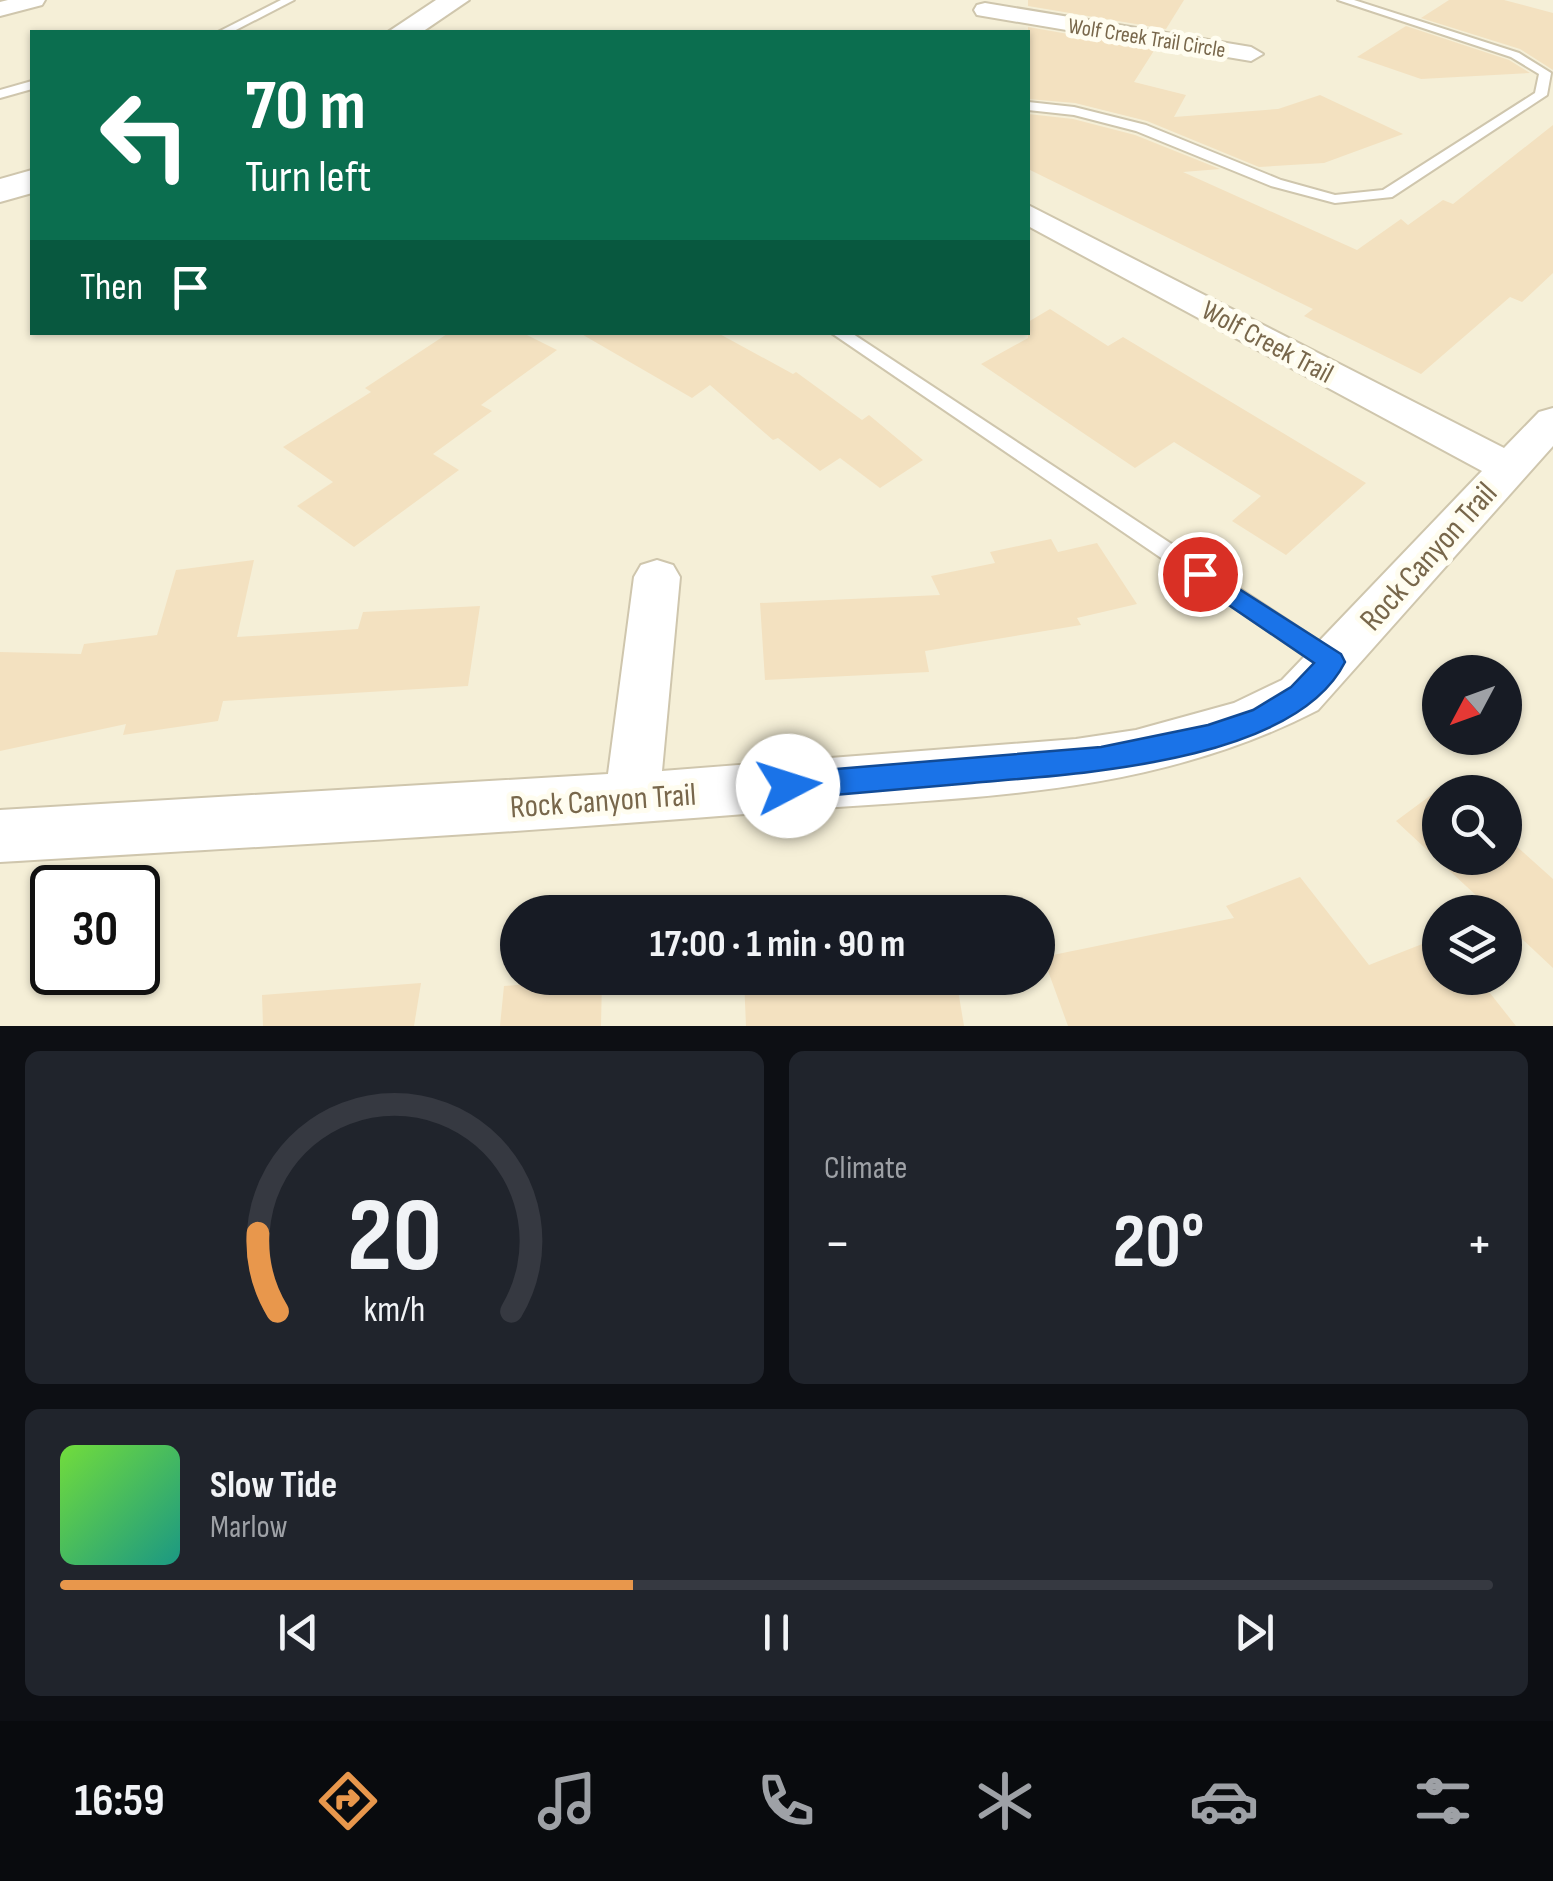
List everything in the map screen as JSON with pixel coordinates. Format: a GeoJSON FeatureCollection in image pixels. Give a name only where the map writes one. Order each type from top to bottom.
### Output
{"type":"FeatureCollection","features":[{"type":"Feature","properties":{"kind":"street"},"geometry":{"type":"LineString","coordinates":[[0,9],[34,0]]}},
{"type":"Feature","properties":{"kind":"street"},"geometry":{"type":"LineString","coordinates":[[406,30],[455,0]]}},
{"type":"Feature","properties":{"kind":"street"},"geometry":{"type":"LineString","coordinates":[[970,30],[989,5]]}},
{"type":"Feature","properties":{"kind":"street","name":"Wolf Creek Trail Circle"},"geometry":{"type":"LineString","coordinates":[[989,5],[1251,54]]}},
{"type":"Feature","properties":{"kind":"street"},"geometry":{"type":"LineString","coordinates":[[0,191],[30,182]]}},
{"type":"Feature","properties":{"kind":"street","name":"Wolf Creek Trail"},"geometry":{"type":"LineString","coordinates":[[1030,215],[1509,468]]}},
{"type":"Feature","properties":{"kind":"street","name":"Rock Canyon Trail"},"geometry":{"type":"LineString","coordinates":[[0,836],[632,799],[1101,759],[1208,738],[1262,718],[1300,696],[1553,421]]}},
{"type":"Feature","properties":{"kind":"street"},"geometry":{"type":"LineString","coordinates":[[632,799],[656,577]]}},
{"type":"Feature","properties":{"kind":"lane"},"geometry":{"type":"LineString","coordinates":[[228,30],[288,0]]}},
{"type":"Feature","properties":{"kind":"lane"},"geometry":{"type":"LineString","coordinates":[[1030,106],[1074,111],[1141,128],[1276,182],[1335,199],[1388,194],[1541,95],[1545,73],[1515,55],[1344,0]]}},
{"type":"Feature","properties":{"kind":"lane"},"geometry":{"type":"LineString","coordinates":[[0,94],[30,86]]}},
{"type":"Feature","properties":{"kind":"lane"},"geometry":{"type":"LineString","coordinates":[[842,335],[1332,662]]}},
{"type":"Feature","properties":{"kind":"shaded area"},"geometry":{"type":"Polygon","coordinates":[[[0,0],[1553,0],[1553,1026],[0,1026],[0,0]]]}},
{"type":"Feature","properties":{"kind":"building"},"geometry":{"type":"Polygon","coordinates":[[[1028,0],[1184,0],[1166,29],[1028,6],[1028,0]]]}},
{"type":"Feature","properties":{"kind":"building"},"geometry":{"type":"Polygon","coordinates":[[[1449,0],[1504,0],[1553,13],[1553,70],[1520,49],[1421,18],[1449,0]]]}},
{"type":"Feature","properties":{"kind":"building"},"geometry":{"type":"Polygon","coordinates":[[[1406,26],[1509,60],[1530,73],[1421,79],[1357,57],[1406,26]]]}},
{"type":"Feature","properties":{"kind":"building"},"geometry":{"type":"Polygon","coordinates":[[[1028,30],[1155,49],[1134,82],[1186,95],[1174,117],[1278,109],[1320,95],[1403,134],[1324,163],[1259,167],[1147,121],[1075,103],[1030,99],[1028,30]]]}},
{"type":"Feature","properties":{"kind":"building"},"geometry":{"type":"Polygon","coordinates":[[[1030,114],[1073,119],[1135,135],[1220,169],[1183,172],[1357,250],[1401,219],[1408,225],[1443,200],[1453,204],[1553,125],[1553,273],[1522,302],[1510,297],[1421,374],[1304,316],[1313,309],[1030,170],[1030,114]]]}},
{"type":"Feature","properties":{"kind":"building"},"geometry":{"type":"Polygon","coordinates":[[[1050,309],[1108,346],[1123,337],[1366,483],[1286,555],[1232,521],[1261,496],[1174,442],[1135,468],[981,364],[1028,338],[1030,321],[1050,309]]]}},
{"type":"Feature","properties":{"kind":"building"},"geometry":{"type":"Polygon","coordinates":[[[445,335],[527,335],[557,350],[481,405],[492,411],[433,454],[459,470],[354,547],[297,506],[333,482],[283,447],[371,392],[365,388],[445,335]]]}},
{"type":"Feature","properties":{"kind":"building"},"geometry":{"type":"Polygon","coordinates":[[[583,335],[722,335],[793,374],[796,372],[862,420],[869,415],[923,460],[880,488],[840,458],[820,471],[778,438],[773,440],[710,385],[692,398],[583,335]]]}},
{"type":"Feature","properties":{"kind":"building"},"geometry":{"type":"Polygon","coordinates":[[[1051,539],[1058,552],[1097,543],[1137,604],[1077,618],[1081,625],[925,651],[929,672],[765,680],[760,603],[940,595],[931,576],[995,563],[990,552],[1051,539]]]}},
{"type":"Feature","properties":{"kind":"building"},"geometry":{"type":"Polygon","coordinates":[[[254,560],[237,637],[358,629],[363,612],[480,606],[468,686],[223,701],[218,721],[123,735],[126,724],[0,751],[0,652],[81,654],[84,644],[157,635],[176,570],[254,560]]]}},
{"type":"Feature","properties":{"kind":"building"},"geometry":{"type":"Polygon","coordinates":[[[1422,802],[1422,845],[1396,821],[1422,802]]]}},
{"type":"Feature","properties":{"kind":"building"},"geometry":{"type":"Polygon","coordinates":[[[1522,851],[1553,879],[1553,968],[1522,939],[1522,895],[1476,895],[1454,875],[1522,875],[1522,851]]]}},
{"type":"Feature","properties":{"kind":"building"},"geometry":{"type":"Polygon","coordinates":[[[1300,877],[1369,965],[1422,944],[1422,995],[1491,995],[1516,1026],[1068,1026],[1055,990],[1055,955],[1234,918],[1226,906],[1300,877]]]}},
{"type":"Feature","properties":{"kind":"building"},"geometry":{"type":"Polygon","coordinates":[[[421,983],[414,1026],[263,1026],[262,995],[421,983]]]}},
{"type":"Feature","properties":{"kind":"building"},"geometry":{"type":"Polygon","coordinates":[[[503,995],[602,995],[601,1026],[500,1026],[503,995]]]}},
{"type":"Feature","properties":{"kind":"building"},"geometry":{"type":"Polygon","coordinates":[[[745,995],[959,995],[964,1026],[746,1026],[745,995]]]}},
{"type":"Feature","properties":{"kind":"route"},"geometry":{"type":"LineString","coordinates":[[788,786],[1101,759],[1208,738],[1262,718],[1300,696],[1332,662],[1200,574]]}}]}
